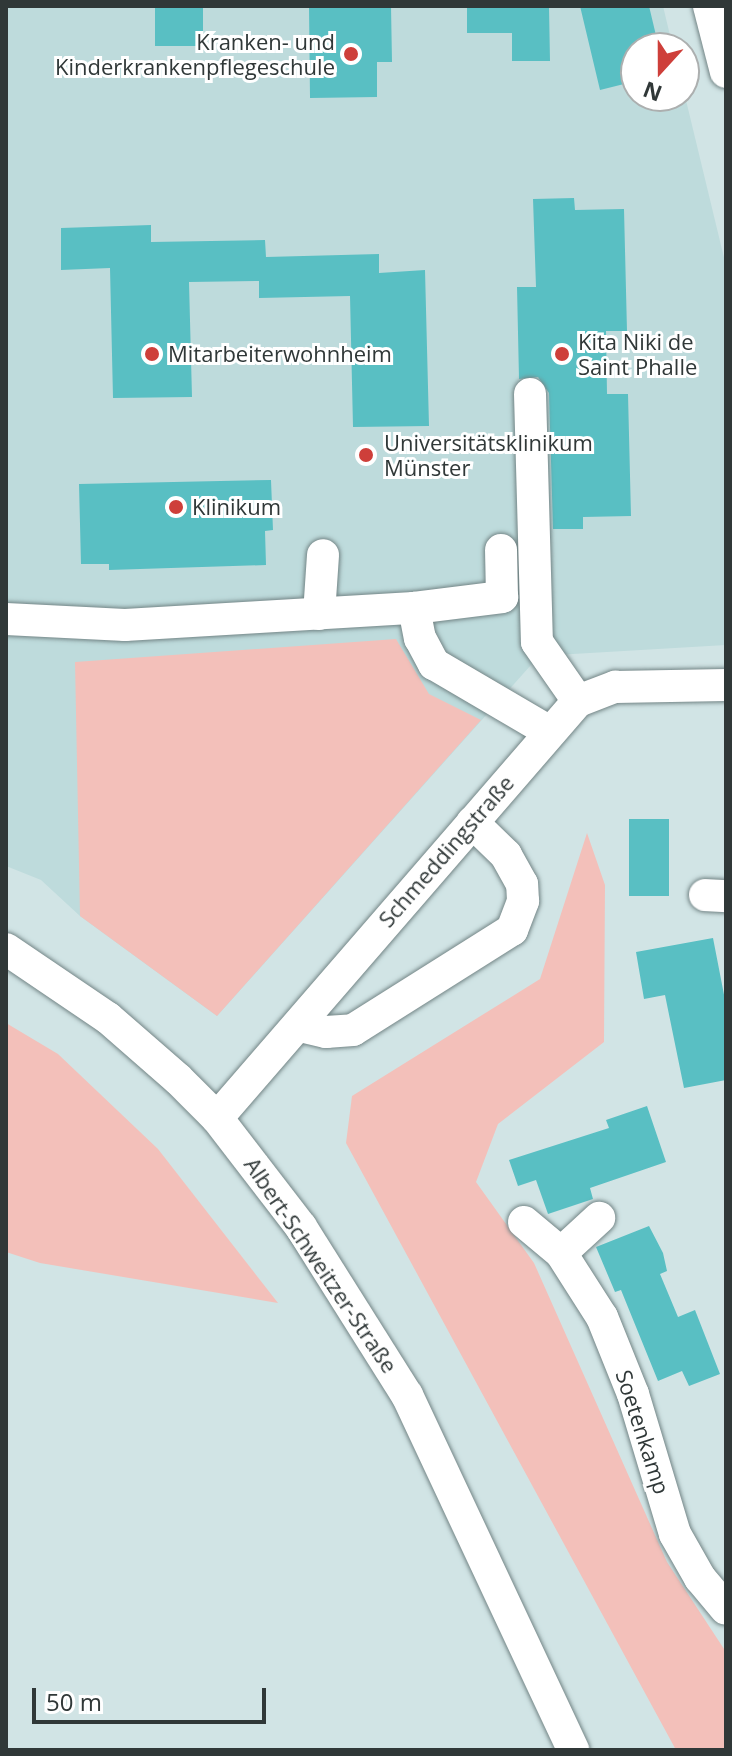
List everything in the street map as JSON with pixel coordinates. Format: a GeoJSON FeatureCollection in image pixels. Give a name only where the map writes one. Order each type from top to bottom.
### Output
{"type":"FeatureCollection","features":[{"type":"Feature","properties":{"kind":"street"},"geometry":{"type":"LineString","coordinates":[[709,6],[726,72]]}},
{"type":"Feature","properties":{"kind":"street"},"geometry":{"type":"LineString","coordinates":[[530,394],[537,642],[578,701]]}},
{"type":"Feature","properties":{"kind":"street"},"geometry":{"type":"LineString","coordinates":[[6,619],[125,625],[414,608],[502,597],[501,550]]}},
{"type":"Feature","properties":{"kind":"street"},"geometry":{"type":"LineString","coordinates":[[319,614],[323,555]]}},
{"type":"Feature","properties":{"kind":"street"},"geometry":{"type":"LineString","coordinates":[[414,608],[420,638],[434,664],[548,731]]}},
{"type":"Feature","properties":{"kind":"street","name":"Schmeddingstraße"},"geometry":{"type":"LineString","coordinates":[[217,1118],[300,1026],[548,731],[578,701],[615,687],[726,685]]}},
{"type":"Feature","properties":{"kind":"street"},"geometry":{"type":"LineString","coordinates":[[300,1026],[326,1032],[353,1030],[512,930],[521,909],[522,884],[506,855],[472,822]]}},
{"type":"Feature","properties":{"kind":"street","name":"Albert-Schweitzer-Straße"},"geometry":{"type":"LineString","coordinates":[[6,949],[108,1018],[217,1118],[301,1227],[383,1349],[573,1750]]}},
{"type":"Feature","properties":{"kind":"street"},"geometry":{"type":"LineString","coordinates":[[561,1253],[599,1218]]}},
{"type":"Feature","properties":{"kind":"street","name":"Soetenkamp"},"geometry":{"type":"LineString","coordinates":[[524,1222],[561,1253],[602,1317],[633,1394],[675,1534],[700,1578],[726,1609]]}},
{"type":"Feature","properties":{"kind":"shaded area","name":"Universitätsklinikum Münster"},"geometry":{"type":"Polygon","coordinates":[[[6,6],[663,6],[669,32],[620,32],[620,112],[689,112],[726,266],[726,645],[539,656],[217,1016],[80,916],[41,880],[6,866],[6,6]]]}},
{"type":"Feature","properties":{"kind":"shaded area"},"geometry":{"type":"Polygon","coordinates":[[[396,639],[429,694],[481,720],[217,1016],[80,916],[75,662],[396,639]]]}},
{"type":"Feature","properties":{"kind":"shaded area"},"geometry":{"type":"Polygon","coordinates":[[[587,833],[605,885],[604,1042],[498,1124],[476,1182],[534,1263],[667,1562],[726,1652],[726,1750],[676,1750],[346,1143],[352,1096],[540,979],[587,833]]]}},
{"type":"Feature","properties":{"kind":"shaded area"},"geometry":{"type":"Polygon","coordinates":[[[6,1023],[58,1054],[158,1149],[278,1303],[40,1263],[6,1252],[6,1023]]]}},
{"type":"Feature","properties":{"kind":"building"},"geometry":{"type":"Polygon","coordinates":[[[155,6],[203,6],[203,46],[155,46],[155,6]]]}},
{"type":"Feature","properties":{"kind":"building","name":"Kranken- und Kinderkrankenpflegeschule"},"geometry":{"type":"Polygon","coordinates":[[[309,6],[391,6],[392,62],[377,62],[377,97],[310,98],[309,6]]]}},
{"type":"Feature","properties":{"kind":"building"},"geometry":{"type":"Polygon","coordinates":[[[467,6],[549,6],[550,61],[512,61],[512,33],[467,33],[467,6]]]}},
{"type":"Feature","properties":{"kind":"building"},"geometry":{"type":"Polygon","coordinates":[[[580,6],[649,6],[655,32],[620,32],[620,85],[600,90],[580,6]]]}},
{"type":"Feature","properties":{"kind":"building","name":"Kita Niki de Saint Phalle"},"geometry":{"type":"Polygon","coordinates":[[[574,198],[575,210],[624,209],[627,331],[606,331],[607,394],[628,394],[631,516],[583,517],[583,529],[553,529],[549,393],[538,377],[519,379],[517,287],[536,287],[533,199],[574,198]]]}},
{"type":"Feature","properties":{"kind":"building"},"geometry":{"type":"Polygon","coordinates":[[[151,225],[151,242],[265,240],[266,257],[379,254],[379,273],[425,270],[429,426],[353,427],[350,296],[259,298],[259,281],[189,282],[192,397],[113,398],[110,268],[61,270],[61,228],[151,225]]]}},
{"type":"Feature","properties":{"kind":"building","name":"Klinikum"},"geometry":{"type":"Polygon","coordinates":[[[271,480],[273,530],[265,531],[266,565],[109,570],[109,564],[81,564],[79,484],[271,480]]]}},
{"type":"Feature","properties":{"kind":"building"},"geometry":{"type":"Polygon","coordinates":[[[629,819],[669,819],[669,896],[629,896],[629,819]]]}},
{"type":"Feature","properties":{"kind":"building"},"geometry":{"type":"Polygon","coordinates":[[[713,938],[726,1005],[726,1080],[684,1088],[665,995],[644,999],[636,952],[713,938]]]}},
{"type":"Feature","properties":{"kind":"building"},"geometry":{"type":"Polygon","coordinates":[[[647,1106],[666,1162],[590,1188],[593,1199],[548,1214],[536,1180],[518,1186],[509,1160],[609,1128],[606,1120],[647,1106]]]}},
{"type":"Feature","properties":{"kind":"building"},"geometry":{"type":"Polygon","coordinates":[[[649,1226],[663,1253],[667,1271],[660,1274],[678,1317],[695,1310],[720,1374],[689,1386],[682,1371],[658,1381],[621,1290],[615,1292],[596,1247],[649,1226]]]}},
{"type":"Feature","properties":{"kind":"place","name":"Kranken- und Kinderkrankenpflegeschule"},"geometry":{"type":"Point","coordinates":[351,54]}},
{"type":"Feature","properties":{"kind":"place","name":"Mitarbeiterwohnheim"},"geometry":{"type":"Point","coordinates":[152,354]}},
{"type":"Feature","properties":{"kind":"place","name":"Kita Niki de Saint Phalle"},"geometry":{"type":"Point","coordinates":[562,354]}},
{"type":"Feature","properties":{"kind":"place","name":"Universitätsklinikum Münster"},"geometry":{"type":"Point","coordinates":[366,455]}},
{"type":"Feature","properties":{"kind":"place","name":"Klinikum"},"geometry":{"type":"Point","coordinates":[176,507]}}]}
